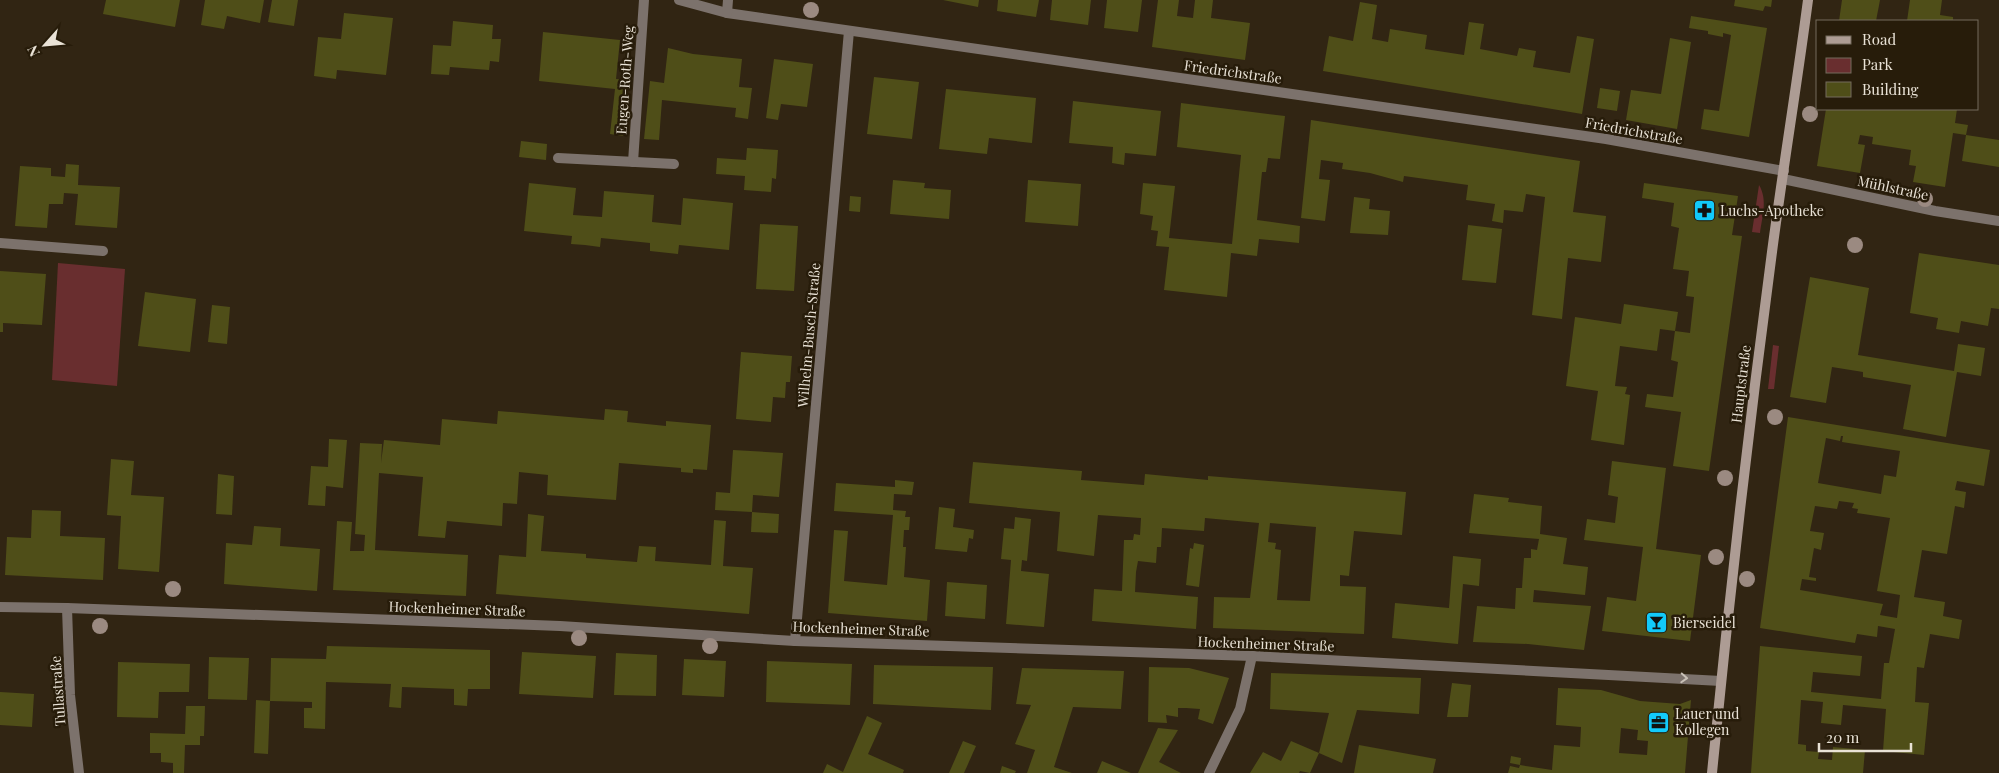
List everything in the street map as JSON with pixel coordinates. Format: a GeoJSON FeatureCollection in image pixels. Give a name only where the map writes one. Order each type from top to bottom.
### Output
{"type":"FeatureCollection","features":[{"type":"Feature","properties":{"kind":"street","name":"Eugen-Roth-Weg"},"geometry":{"type":"LineString","coordinates":[[633,162],[644,0]]}},
{"type":"Feature","properties":{"kind":"street","name":"Friedrichstraße"},"geometry":{"type":"LineString","coordinates":[[679,0],[727,13],[1606,139],[1783,175]]}},
{"type":"Feature","properties":{"kind":"street"},"geometry":{"type":"LineString","coordinates":[[727,13],[728,0]]}},
{"type":"Feature","properties":{"kind":"street","name":"Hauptstraße"},"geometry":{"type":"LineString","coordinates":[[1712,773],[1755,383],[1808,0]]}},
{"type":"Feature","properties":{"kind":"street","name":"Wilhelm-Busch-Straße"},"geometry":{"type":"LineString","coordinates":[[795,641],[849,31]]}},
{"type":"Feature","properties":{"kind":"street"},"geometry":{"type":"LineString","coordinates":[[558,158],[674,164]]}},
{"type":"Feature","properties":{"kind":"street","name":"Mühlstraße"},"geometry":{"type":"LineString","coordinates":[[1783,175],[1935,211],[1999,221]]}},
{"type":"Feature","properties":{"kind":"street"},"geometry":{"type":"LineString","coordinates":[[0,243],[103,251]]}},
{"type":"Feature","properties":{"kind":"street","name":"Hockenheimer Straße"},"geometry":{"type":"LineString","coordinates":[[0,607],[560,626],[795,641],[1252,656],[1721,681]]}},
{"type":"Feature","properties":{"kind":"street","name":"Tullastraße"},"geometry":{"type":"LineString","coordinates":[[67,608],[70,696],[79,773]]}},
{"type":"Feature","properties":{"kind":"street"},"geometry":{"type":"LineString","coordinates":[[1209,773],[1240,709],[1252,656]]}},
{"type":"Feature","properties":{"kind":"green space"},"geometry":{"type":"Polygon","coordinates":[[[1759,185],[1764,203],[1760,233],[1752,232],[1759,185]]]}},
{"type":"Feature","properties":{"kind":"green space"},"geometry":{"type":"Polygon","coordinates":[[[58,263],[125,269],[117,386],[52,380],[58,263]]]}},
{"type":"Feature","properties":{"kind":"green space"},"geometry":{"type":"Polygon","coordinates":[[[1773,345],[1779,346],[1774,389],[1768,389],[1773,345]]]}},
{"type":"Feature","properties":{"kind":"building"},"geometry":{"type":"Polygon","coordinates":[[[106,0],[180,0],[175,27],[103,14],[106,0]]]}},
{"type":"Feature","properties":{"kind":"building"},"geometry":{"type":"Polygon","coordinates":[[[205,0],[264,0],[260,23],[227,16],[224,29],[201,25],[205,0]]]}},
{"type":"Feature","properties":{"kind":"building"},"geometry":{"type":"Polygon","coordinates":[[[272,0],[298,0],[294,26],[268,22],[272,0]]]}},
{"type":"Feature","properties":{"kind":"building"},"geometry":{"type":"Polygon","coordinates":[[[943,0],[979,0],[978,7],[943,0]]]}},
{"type":"Feature","properties":{"kind":"building"},"geometry":{"type":"Polygon","coordinates":[[[998,0],[1039,0],[1036,17],[997,11],[998,0]]]}},
{"type":"Feature","properties":{"kind":"building"},"geometry":{"type":"Polygon","coordinates":[[[1052,0],[1091,0],[1088,25],[1050,20],[1052,0]]]}},
{"type":"Feature","properties":{"kind":"building"},"geometry":{"type":"Polygon","coordinates":[[[1107,0],[1142,0],[1138,32],[1104,28],[1107,0]]]}},
{"type":"Feature","properties":{"kind":"building"},"geometry":{"type":"Polygon","coordinates":[[[1158,0],[1179,0],[1177,16],[1193,18],[1195,0],[1213,0],[1211,18],[1250,23],[1245,60],[1152,47],[1158,0]]]}},
{"type":"Feature","properties":{"kind":"building"},"geometry":{"type":"Polygon","coordinates":[[[1735,0],[1772,0],[1771,7],[1765,6],[1763,11],[1734,6],[1735,0]]]}},
{"type":"Feature","properties":{"kind":"building"},"geometry":{"type":"Polygon","coordinates":[[[1842,0],[1880,0],[1876,20],[1839,20],[1842,0]]]}},
{"type":"Feature","properties":{"kind":"building"},"geometry":{"type":"Polygon","coordinates":[[[1910,0],[1942,0],[1940,15],[1953,17],[1953,20],[1907,20],[1910,0]]]}},
{"type":"Feature","properties":{"kind":"building"},"geometry":{"type":"Polygon","coordinates":[[[1360,2],[1377,5],[1372,39],[1388,42],[1390,29],[1427,35],[1425,49],[1464,55],[1469,22],[1484,24],[1480,49],[1517,56],[1519,48],[1536,51],[1533,67],[1570,73],[1577,36],[1594,39],[1582,114],[1323,71],[1329,36],[1353,41],[1360,2]]]}},
{"type":"Feature","properties":{"kind":"building"},"geometry":{"type":"Polygon","coordinates":[[[344,13],[393,18],[386,75],[337,70],[336,79],[314,76],[318,37],[341,39],[344,13]]]}},
{"type":"Feature","properties":{"kind":"building"},"geometry":{"type":"Polygon","coordinates":[[[1691,16],[1767,28],[1749,137],[1701,129],[1704,109],[1719,111],[1731,35],[1723,33],[1723,37],[1708,34],[1708,31],[1689,28],[1691,16]]]}},
{"type":"Feature","properties":{"kind":"building"},"geometry":{"type":"Polygon","coordinates":[[[453,21],[493,25],[492,39],[501,39],[499,62],[490,61],[489,70],[450,67],[449,75],[431,74],[433,45],[451,46],[453,21]]]}},
{"type":"Feature","properties":{"kind":"building"},"geometry":{"type":"Polygon","coordinates":[[[543,32],[620,40],[616,79],[629,80],[623,136],[610,134],[615,89],[539,81],[543,32]]]}},
{"type":"Feature","properties":{"kind":"building"},"geometry":{"type":"Polygon","coordinates":[[[1670,38],[1691,42],[1677,129],[1626,120],[1631,90],[1661,94],[1670,38]]]}},
{"type":"Feature","properties":{"kind":"building"},"geometry":{"type":"Polygon","coordinates":[[[668,48],[693,54],[742,59],[739,87],[752,88],[748,119],[735,117],[736,108],[662,100],[659,140],[644,139],[650,81],[664,83],[668,48]]]}},
{"type":"Feature","properties":{"kind":"building"},"geometry":{"type":"Polygon","coordinates":[[[774,59],[813,64],[807,107],[781,104],[778,120],[766,118],[774,59]]]}},
{"type":"Feature","properties":{"kind":"building"},"geometry":{"type":"Polygon","coordinates":[[[874,77],[919,82],[912,139],[867,134],[874,77]]]}},
{"type":"Feature","properties":{"kind":"building"},"geometry":{"type":"Polygon","coordinates":[[[1600,88],[1620,91],[1617,111],[1597,108],[1600,88]]]}},
{"type":"Feature","properties":{"kind":"building"},"geometry":{"type":"Polygon","coordinates":[[[946,89],[1036,98],[1032,143],[989,138],[987,154],[939,149],[946,89]]]}},
{"type":"Feature","properties":{"kind":"building"},"geometry":{"type":"Polygon","coordinates":[[[1073,101],[1161,111],[1156,156],[1125,153],[1124,165],[1112,163],[1113,147],[1069,143],[1073,101]]]}},
{"type":"Feature","properties":{"kind":"building"},"geometry":{"type":"Polygon","coordinates":[[[1181,103],[1285,116],[1280,159],[1268,158],[1266,172],[1262,172],[1257,220],[1300,226],[1299,243],[1259,239],[1257,256],[1231,253],[1227,297],[1164,290],[1169,247],[1156,246],[1158,231],[1151,230],[1153,216],[1140,214],[1143,183],[1175,186],[1169,238],[1232,244],[1241,155],[1177,147],[1181,103]]]}},
{"type":"Feature","properties":{"kind":"building"},"geometry":{"type":"Polygon","coordinates":[[[1826,110],[1957,110],[1955,123],[1968,125],[1966,135],[1953,133],[1945,187],[1913,182],[1916,166],[1909,165],[1911,150],[1872,144],[1873,137],[1860,135],[1858,144],[1865,145],[1860,173],[1817,166],[1826,110]]]}},
{"type":"Feature","properties":{"kind":"building"},"geometry":{"type":"Polygon","coordinates":[[[1311,120],[1580,161],[1573,212],[1606,216],[1601,262],[1568,258],[1562,319],[1532,315],[1545,197],[1526,194],[1523,212],[1504,210],[1503,223],[1492,221],[1495,204],[1466,200],[1468,185],[1404,176],[1403,182],[1370,173],[1342,169],[1343,163],[1321,160],[1319,179],[1330,180],[1325,221],[1301,218],[1311,120]]]}},
{"type":"Feature","properties":{"kind":"building"},"geometry":{"type":"Polygon","coordinates":[[[1966,135],[1999,140],[1999,167],[1962,161],[1966,135]]]}},
{"type":"Feature","properties":{"kind":"building"},"geometry":{"type":"Polygon","coordinates":[[[521,141],[547,144],[546,160],[519,157],[521,141]]]}},
{"type":"Feature","properties":{"kind":"building"},"geometry":{"type":"Polygon","coordinates":[[[747,148],[778,150],[776,179],[772,178],[771,192],[744,190],[745,176],[716,174],[717,158],[746,160],[747,148]]]}},
{"type":"Feature","properties":{"kind":"building"},"geometry":{"type":"Polygon","coordinates":[[[66,164],[79,165],[78,185],[120,187],[117,228],[75,225],[78,194],[64,193],[63,204],[49,204],[47,228],[15,226],[20,166],[51,168],[51,176],[65,177],[66,164]]]}},
{"type":"Feature","properties":{"kind":"building"},"geometry":{"type":"Polygon","coordinates":[[[893,180],[925,183],[924,188],[951,190],[949,219],[890,214],[893,180]]]}},
{"type":"Feature","properties":{"kind":"building"},"geometry":{"type":"Polygon","coordinates":[[[1028,180],[1081,184],[1078,226],[1025,222],[1028,180]]]}},
{"type":"Feature","properties":{"kind":"building"},"geometry":{"type":"Polygon","coordinates":[[[529,183],[576,188],[573,215],[602,217],[604,191],[654,195],[652,222],[681,225],[683,198],[733,203],[729,250],[679,245],[678,254],[650,251],[650,243],[601,238],[600,247],[571,244],[572,236],[524,231],[529,183]]]}},
{"type":"Feature","properties":{"kind":"building"},"geometry":{"type":"Polygon","coordinates":[[[1644,183],[1738,196],[1732,235],[1742,236],[1709,471],[1673,466],[1681,412],[1645,407],[1647,394],[1673,397],[1678,362],[1671,360],[1675,331],[1690,333],[1694,297],[1686,296],[1689,271],[1673,269],[1679,228],[1671,226],[1674,203],[1642,198],[1644,183]]]}},
{"type":"Feature","properties":{"kind":"building"},"geometry":{"type":"Polygon","coordinates":[[[850,196],[861,197],[860,212],[849,211],[850,196]]]}},
{"type":"Feature","properties":{"kind":"building"},"geometry":{"type":"Polygon","coordinates":[[[1354,197],[1370,199],[1369,209],[1390,211],[1388,235],[1350,233],[1354,197]]]}},
{"type":"Feature","properties":{"kind":"building"},"geometry":{"type":"Polygon","coordinates":[[[760,224],[798,226],[794,291],[756,289],[760,224]]]}},
{"type":"Feature","properties":{"kind":"building"},"geometry":{"type":"Polygon","coordinates":[[[1468,225],[1502,229],[1496,283],[1462,280],[1468,225]]]}},
{"type":"Feature","properties":{"kind":"building"},"geometry":{"type":"Polygon","coordinates":[[[1919,253],[1999,265],[1999,309],[1991,308],[1988,326],[1961,321],[1959,333],[1936,329],[1938,318],[1910,313],[1919,253]]]}},
{"type":"Feature","properties":{"kind":"building"},"geometry":{"type":"Polygon","coordinates":[[[0,271],[46,274],[42,325],[3,323],[3,332],[0,332],[0,271]]]}},
{"type":"Feature","properties":{"kind":"building"},"geometry":{"type":"Polygon","coordinates":[[[1810,277],[1869,288],[1858,355],[1954,371],[1958,344],[1985,348],[1981,376],[1957,372],[1946,437],[1903,429],[1911,385],[1863,377],[1863,372],[1832,367],[1826,403],[1790,397],[1810,277]]]}},
{"type":"Feature","properties":{"kind":"building"},"geometry":{"type":"Polygon","coordinates":[[[145,292],[196,299],[190,352],[138,346],[145,292]]]}},
{"type":"Feature","properties":{"kind":"building"},"geometry":{"type":"Polygon","coordinates":[[[1624,304],[1678,312],[1675,331],[1660,329],[1657,351],[1620,346],[1615,386],[1627,387],[1625,394],[1630,395],[1624,445],[1591,440],[1598,391],[1566,386],[1575,317],[1621,324],[1624,304]]]}},
{"type":"Feature","properties":{"kind":"building"},"geometry":{"type":"Polygon","coordinates":[[[212,305],[230,307],[227,344],[208,342],[212,305]]]}},
{"type":"Feature","properties":{"kind":"building"},"geometry":{"type":"Polygon","coordinates":[[[741,352],[792,356],[790,382],[786,382],[785,398],[773,397],[771,422],[736,419],[741,352]]]}},
{"type":"Feature","properties":{"kind":"building"},"geometry":{"type":"Polygon","coordinates":[[[605,409],[628,411],[627,422],[666,426],[666,421],[711,425],[707,470],[693,469],[693,473],[681,472],[681,468],[619,463],[616,500],[547,495],[548,475],[519,472],[517,504],[503,503],[502,526],[447,521],[445,538],[418,536],[423,477],[379,473],[375,550],[468,555],[466,596],[333,590],[337,521],[352,522],[350,551],[364,551],[365,535],[355,534],[360,443],[382,444],[381,463],[384,440],[440,445],[442,419],[497,424],[498,411],[604,420],[605,409]]]}},
{"type":"Feature","properties":{"kind":"building"},"geometry":{"type":"Polygon","coordinates":[[[1788,417],[1990,450],[1984,486],[1957,481],[1955,490],[1966,492],[1964,508],[1955,506],[1947,554],[1922,550],[1914,597],[1945,602],[1943,616],[1962,620],[1959,639],[1930,634],[1924,668],[1917,667],[1915,702],[1929,703],[1924,755],[1883,751],[1886,709],[1843,705],[1841,725],[1821,723],[1823,702],[1801,700],[1798,744],[1806,745],[1806,751],[1819,752],[1818,759],[1832,760],[1833,747],[1865,750],[1863,773],[1751,773],[1760,646],[1862,656],[1860,676],[1813,672],[1811,692],[1881,699],[1884,663],[1889,663],[1895,629],[1878,626],[1877,637],[1857,634],[1855,643],[1760,628],[1788,417]],[[1841,436],[1840,441],[1826,438],[1818,483],[1881,494],[1884,475],[1896,477],[1900,451],[1842,442],[1843,436],[1841,436]],[[1839,501],[1837,509],[1815,506],[1810,531],[1824,533],[1821,550],[1814,548],[1809,577],[1816,578],[1816,581],[1802,579],[1800,590],[1883,604],[1880,615],[1897,618],[1900,595],[1877,591],[1890,518],[1857,513],[1858,509],[1852,508],[1854,503],[1839,501]]]}},
{"type":"Feature","properties":{"kind":"building"},"geometry":{"type":"Polygon","coordinates":[[[329,439],[347,440],[343,488],[326,486],[325,506],[308,505],[311,466],[328,467],[329,439]]]}},
{"type":"Feature","properties":{"kind":"building"},"geometry":{"type":"Polygon","coordinates":[[[733,450],[783,453],[779,497],[753,495],[752,512],[715,510],[716,492],[730,493],[733,450]]]}},
{"type":"Feature","properties":{"kind":"building"},"geometry":{"type":"Polygon","coordinates":[[[111,459],[134,461],[131,495],[164,497],[159,572],[118,569],[121,516],[107,515],[111,459]]]}},
{"type":"Feature","properties":{"kind":"building"},"geometry":{"type":"Polygon","coordinates":[[[1612,461],[1666,468],[1656,549],[1701,555],[1690,641],[1602,631],[1607,597],[1636,601],[1643,547],[1584,540],[1587,519],[1615,523],[1618,497],[1608,495],[1612,461]]]}},
{"type":"Feature","properties":{"kind":"building"},"geometry":{"type":"Polygon","coordinates":[[[973,462],[1082,471],[1081,480],[1144,485],[1145,474],[1208,480],[1208,476],[1406,492],[1402,535],[1354,531],[1349,576],[1340,575],[1340,586],[1366,587],[1364,634],[1213,628],[1214,597],[1250,598],[1259,523],[1205,518],[1204,531],[1162,528],[1161,547],[1157,547],[1156,563],[1138,561],[1136,572],[1135,592],[1198,597],[1196,629],[1092,621],[1094,589],[1122,591],[1124,540],[1133,540],[1134,534],[1140,535],[1141,518],[1098,515],[1094,556],[1057,551],[1060,512],[969,503],[973,462]],[[1270,523],[1268,542],[1276,543],[1275,549],[1281,550],[1277,600],[1310,601],[1316,527],[1270,523]]]}},
{"type":"Feature","properties":{"kind":"building"},"geometry":{"type":"Polygon","coordinates":[[[218,474],[234,476],[232,515],[216,514],[218,474]]]}},
{"type":"Feature","properties":{"kind":"building"},"geometry":{"type":"Polygon","coordinates":[[[895,480],[914,482],[912,495],[894,494],[893,510],[906,511],[905,517],[910,517],[909,530],[904,530],[903,547],[906,547],[904,577],[930,580],[927,621],[828,613],[834,530],[848,531],[844,581],[887,585],[893,515],[834,511],[836,483],[895,487],[895,480]]]}},
{"type":"Feature","properties":{"kind":"building"},"geometry":{"type":"Polygon","coordinates":[[[1474,494],[1509,498],[1508,502],[1542,506],[1540,534],[1567,538],[1563,564],[1588,567],[1585,595],[1534,590],[1533,602],[1591,606],[1584,650],[1528,644],[1473,642],[1477,606],[1515,609],[1516,588],[1522,588],[1524,558],[1531,558],[1531,549],[1537,550],[1539,539],[1469,533],[1474,494]]]}},
{"type":"Feature","properties":{"kind":"building"},"geometry":{"type":"Polygon","coordinates":[[[939,507],[955,509],[953,527],[974,530],[973,539],[969,538],[967,552],[935,549],[939,507]]]}},
{"type":"Feature","properties":{"kind":"building"},"geometry":{"type":"Polygon","coordinates":[[[32,510],[61,511],[60,536],[105,538],[103,580],[5,575],[7,537],[31,538],[32,510]]]}},
{"type":"Feature","properties":{"kind":"building"},"geometry":{"type":"Polygon","coordinates":[[[752,512],[779,514],[778,533],[751,532],[752,512]]]}},
{"type":"Feature","properties":{"kind":"building"},"geometry":{"type":"Polygon","coordinates":[[[528,514],[544,516],[541,551],[586,554],[586,558],[637,562],[639,546],[656,547],[655,561],[711,565],[714,520],[726,521],[723,566],[753,568],[749,614],[496,594],[499,555],[526,557],[528,514]]]}},
{"type":"Feature","properties":{"kind":"building"},"geometry":{"type":"Polygon","coordinates":[[[1015,517],[1031,519],[1027,561],[1022,560],[1021,571],[1049,574],[1044,627],[1006,624],[1011,560],[1001,559],[1004,528],[1014,529],[1015,517]]]}},
{"type":"Feature","properties":{"kind":"building"},"geometry":{"type":"Polygon","coordinates":[[[254,526],[281,528],[280,546],[320,549],[317,591],[224,584],[226,543],[252,545],[254,526]]]}},
{"type":"Feature","properties":{"kind":"building"},"geometry":{"type":"Polygon","coordinates":[[[1194,543],[1204,545],[1199,587],[1186,585],[1190,548],[1193,549],[1194,543]]]}},
{"type":"Feature","properties":{"kind":"building"},"geometry":{"type":"Polygon","coordinates":[[[1453,556],[1481,559],[1479,586],[1463,584],[1458,644],[1392,638],[1395,603],[1449,608],[1453,556]]]}},
{"type":"Feature","properties":{"kind":"building"},"geometry":{"type":"Polygon","coordinates":[[[947,582],[987,585],[985,619],[945,616],[947,582]]]}},
{"type":"Feature","properties":{"kind":"building"},"geometry":{"type":"Polygon","coordinates":[[[327,646],[490,650],[490,689],[468,689],[467,706],[454,705],[454,689],[402,687],[401,708],[389,707],[391,684],[326,682],[325,729],[304,728],[304,708],[312,708],[312,702],[270,701],[271,658],[326,659],[327,646]]]}},
{"type":"Feature","properties":{"kind":"building"},"geometry":{"type":"Polygon","coordinates":[[[522,652],[596,656],[593,698],[519,694],[522,652]]]}},
{"type":"Feature","properties":{"kind":"building"},"geometry":{"type":"Polygon","coordinates":[[[616,653],[657,655],[656,696],[614,695],[616,653]]]}},
{"type":"Feature","properties":{"kind":"building"},"geometry":{"type":"Polygon","coordinates":[[[209,657],[249,658],[247,700],[208,699],[209,657]]]}},
{"type":"Feature","properties":{"kind":"building"},"geometry":{"type":"Polygon","coordinates":[[[684,659],[726,661],[724,697],[682,695],[684,659]]]}},
{"type":"Feature","properties":{"kind":"building"},"geometry":{"type":"Polygon","coordinates":[[[767,661],[852,664],[850,705],[766,702],[767,661]]]}},
{"type":"Feature","properties":{"kind":"building"},"geometry":{"type":"Polygon","coordinates":[[[118,662],[190,664],[189,692],[159,692],[158,718],[117,717],[118,662]]]}},
{"type":"Feature","properties":{"kind":"building"},"geometry":{"type":"Polygon","coordinates":[[[874,665],[993,667],[991,710],[873,704],[874,665]]]}},
{"type":"Feature","properties":{"kind":"building"},"geometry":{"type":"Polygon","coordinates":[[[1149,667],[1189,668],[1229,678],[1213,724],[1198,719],[1200,709],[1186,708],[1178,708],[1178,717],[1166,715],[1167,723],[1148,722],[1149,667]]]}},
{"type":"Feature","properties":{"kind":"building"},"geometry":{"type":"Polygon","coordinates":[[[1022,668],[1124,671],[1121,709],[1073,707],[1054,767],[1072,773],[1027,773],[1035,750],[1015,744],[1031,705],[1016,704],[1022,668]]]}},
{"type":"Feature","properties":{"kind":"building"},"geometry":{"type":"Polygon","coordinates":[[[1271,673],[1421,678],[1419,714],[1357,710],[1342,763],[1319,753],[1329,713],[1270,709],[1271,673]]]}},
{"type":"Feature","properties":{"kind":"building"},"geometry":{"type":"Polygon","coordinates":[[[1452,683],[1471,685],[1468,717],[1447,717],[1452,683]]]}},
{"type":"Feature","properties":{"kind":"building"},"geometry":{"type":"Polygon","coordinates":[[[1558,688],[1601,690],[1640,701],[1680,704],[1691,700],[1685,773],[1508,773],[1510,766],[1519,768],[1520,765],[1552,770],[1554,745],[1580,747],[1581,727],[1556,725],[1558,688]],[[1621,728],[1619,753],[1647,755],[1648,741],[1637,740],[1638,730],[1621,728]]]}},
{"type":"Feature","properties":{"kind":"building"},"geometry":{"type":"Polygon","coordinates":[[[0,692],[34,694],[32,727],[0,725],[0,692]]]}},
{"type":"Feature","properties":{"kind":"building"},"geometry":{"type":"Polygon","coordinates":[[[256,700],[270,701],[268,754],[254,753],[256,700]]]}},
{"type":"Feature","properties":{"kind":"building"},"geometry":{"type":"Polygon","coordinates":[[[186,706],[205,706],[204,736],[200,736],[200,745],[185,745],[184,773],[173,773],[173,763],[161,762],[161,753],[150,753],[150,733],[185,734],[186,706]]]}},
{"type":"Feature","properties":{"kind":"building"},"geometry":{"type":"Polygon","coordinates":[[[867,716],[882,723],[868,754],[904,770],[903,773],[823,773],[827,764],[843,772],[867,716]]]}},
{"type":"Feature","properties":{"kind":"building"},"geometry":{"type":"Polygon","coordinates":[[[1158,728],[1178,730],[1159,762],[1181,773],[1138,773],[1158,728]]]}},
{"type":"Feature","properties":{"kind":"building"},"geometry":{"type":"Polygon","coordinates":[[[963,741],[976,746],[964,773],[949,773],[963,741]]]}},
{"type":"Feature","properties":{"kind":"building"},"geometry":{"type":"Polygon","coordinates":[[[1291,741],[1319,753],[1310,773],[1300,771],[1299,773],[1250,773],[1263,752],[1281,761],[1291,741]]]}},
{"type":"Feature","properties":{"kind":"building"},"geometry":{"type":"Polygon","coordinates":[[[1359,745],[1436,759],[1433,773],[1354,773],[1359,745]]]}},
{"type":"Feature","properties":{"kind":"building"},"geometry":{"type":"Polygon","coordinates":[[[1511,756],[1521,758],[1520,765],[1510,763],[1511,756]]]}},
{"type":"Feature","properties":{"kind":"building"},"geometry":{"type":"Polygon","coordinates":[[[1102,761],[1131,773],[1097,773],[1102,761]]]}},
{"type":"Feature","properties":{"kind":"building"},"geometry":{"type":"Polygon","coordinates":[[[1002,766],[1016,771],[1015,773],[1000,773],[1002,766]]]}},
{"type":"Feature","properties":{"kind":"place","name":"Luchs-Apotheke"},"geometry":{"type":"Point","coordinates":[1704,211]}},
{"type":"Feature","properties":{"kind":"place","name":"Bierseidel"},"geometry":{"type":"Point","coordinates":[1657,623]}},
{"type":"Feature","properties":{"kind":"place","name":"Lauer und Kollegen"},"geometry":{"type":"Point","coordinates":[1659,722]}}]}
